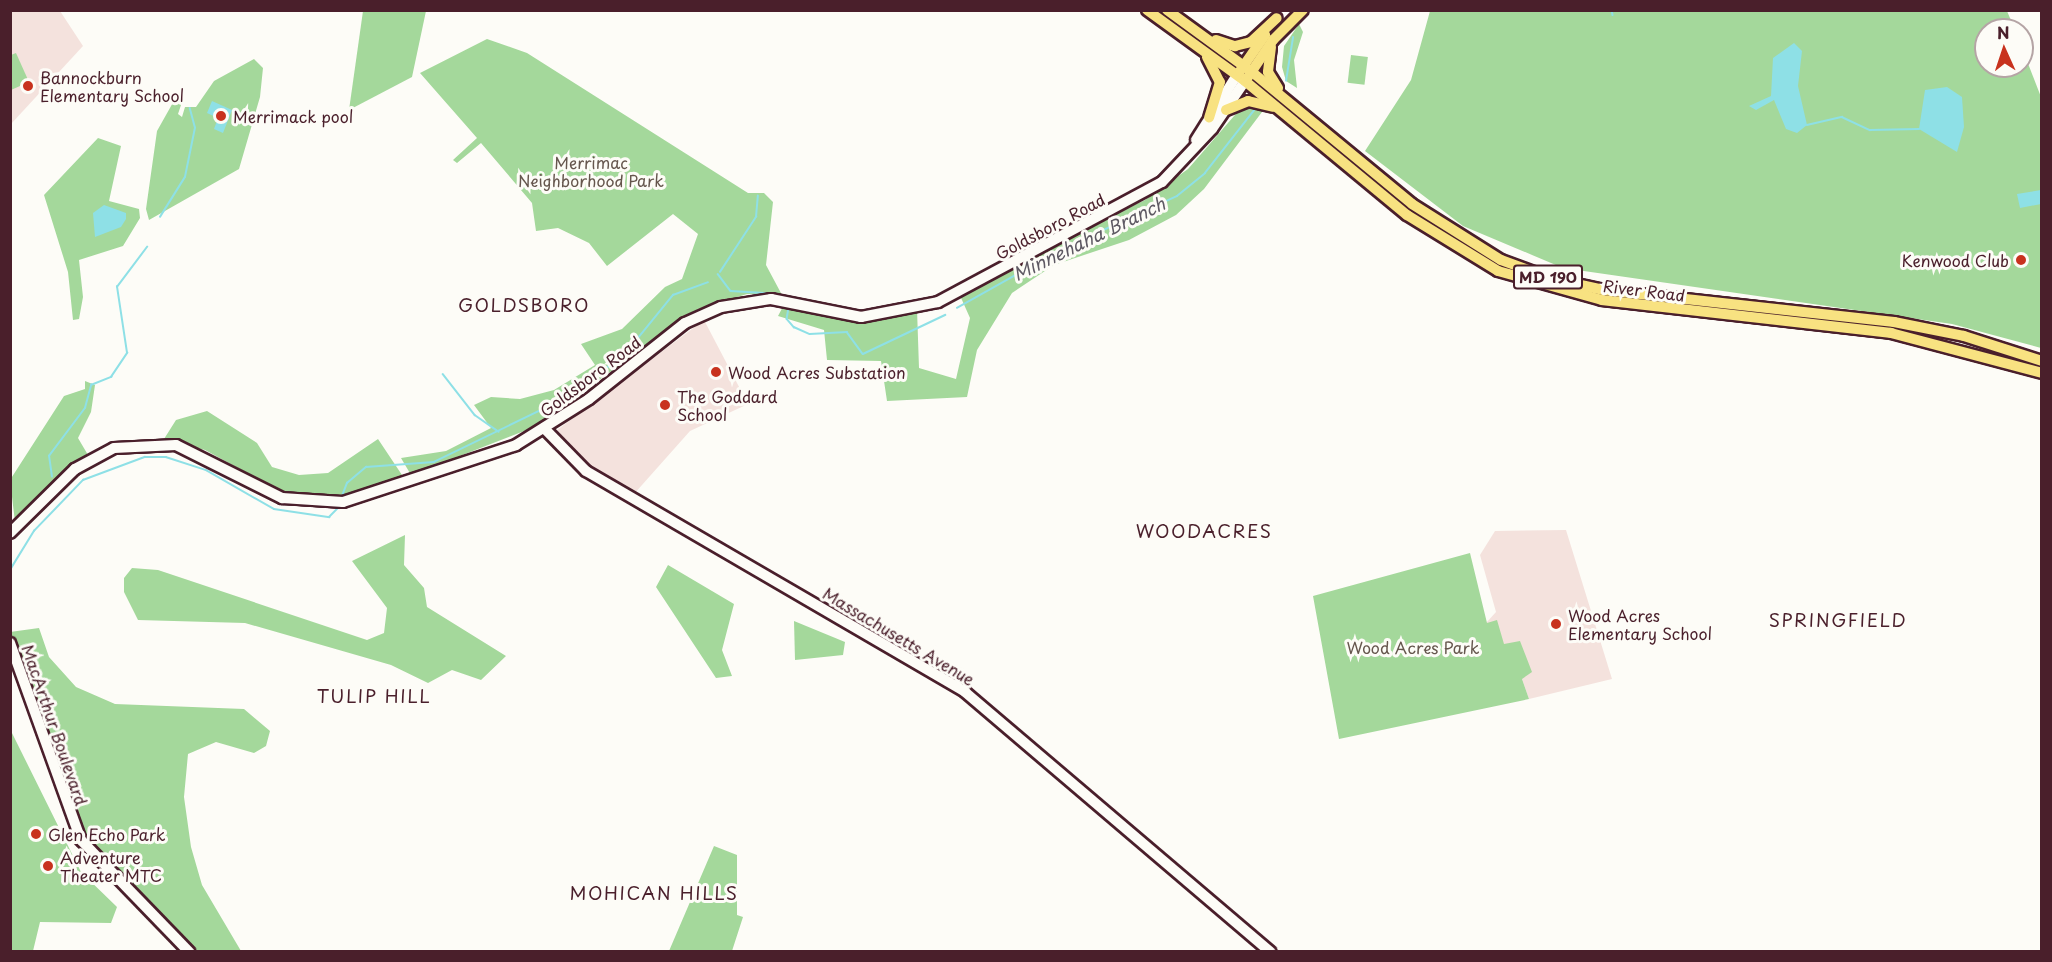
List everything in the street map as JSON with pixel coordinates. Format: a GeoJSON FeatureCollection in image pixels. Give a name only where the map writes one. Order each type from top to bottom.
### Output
{"type":"FeatureCollection","features":[{"type":"Feature","properties":{"kind":"main road","name":"River Road"},"geometry":{"type":"LineString","coordinates":[[1148,10],[1198,47],[1244,73],[1298,110],[1454,235],[1552,279],[1893,322],[1964,336],[2042,361]]}},
{"type":"Feature","properties":{"kind":"main road","name":"River Road"},"geometry":{"type":"LineString","coordinates":[[1167,10],[1244,73],[1281,111],[1451,246],[1539,285],[1602,300],[1891,333],[2042,373]]}},
{"type":"Feature","properties":{"kind":"main road","name":"Goldsboro Road"},"geometry":{"type":"LineString","coordinates":[[10,533],[75,469],[104,452],[136,443],[189,448],[282,498],[340,502],[491,456],[544,428],[701,314],[741,301],[771,299],[861,317],[918,309],[1136,198],[1189,154],[1226,110],[1244,73],[1277,18],[1287,10]]}},
{"type":"Feature","properties":{"kind":"main road","name":"Goldsboro Road"},"geometry":{"type":"LineString","coordinates":[[1189,154],[1209,117],[1244,73],[1303,10]]}},
{"type":"Feature","properties":{"kind":"main road"},"geometry":{"type":"LineString","coordinates":[[1184,22],[1239,46],[1277,18]]}},
{"type":"Feature","properties":{"kind":"main road"},"geometry":{"type":"LineString","coordinates":[[1273,40],[1267,64],[1271,79],[1298,110]]}},
{"type":"Feature","properties":{"kind":"main road"},"geometry":{"type":"LineString","coordinates":[[1198,47],[1219,77],[1209,117]]}},
{"type":"Feature","properties":{"kind":"main road"},"geometry":{"type":"LineString","coordinates":[[1226,110],[1248,101],[1281,111]]}},
{"type":"Feature","properties":{"kind":"main road","name":"Massachusetts Avenue"},"geometry":{"type":"LineString","coordinates":[[544,428],[586,471],[965,692],[1270,951]]}},
{"type":"Feature","properties":{"kind":"main road","name":"MacArthur Boulevard"},"geometry":{"type":"LineString","coordinates":[[10,642],[81,840],[189,951]]}},
{"type":"Feature","properties":{"kind":"shaded area","name":"Bannockburn Elementary School"},"geometry":{"type":"Polygon","coordinates":[[[11,11],[60,11],[83,46],[11,124],[11,11]]]}},
{"type":"Feature","properties":{"kind":"shaded area"},"geometry":{"type":"Polygon","coordinates":[[[704,320],[748,404],[690,431],[634,494],[590,469],[557,430],[704,320]]]}},
{"type":"Feature","properties":{"kind":"shaded area"},"geometry":{"type":"Polygon","coordinates":[[[1566,530],[1612,679],[1529,699],[1522,679],[1492,648],[1486,623],[1496,612],[1480,555],[1495,531],[1566,530]]]}},
{"type":"Feature","properties":{"kind":"green space"},"geometry":{"type":"Polygon","coordinates":[[[363,11],[426,11],[412,77],[349,110],[363,11]]]}},
{"type":"Feature","properties":{"kind":"green space"},"geometry":{"type":"Polygon","coordinates":[[[1430,11],[2007,11],[2010,18],[1974,18],[1974,78],[2034,78],[2041,97],[2041,348],[1952,324],[1563,268],[1463,226],[1365,151],[1411,80],[1430,11]]]}},
{"type":"Feature","properties":{"kind":"green space"},"geometry":{"type":"Polygon","coordinates":[[[1299,24],[1303,32],[1294,60],[1297,88],[1286,81],[1282,67],[1284,46],[1299,24]]]}},
{"type":"Feature","properties":{"kind":"green space","name":"Merrimac Neighborhood Park"},"geometry":{"type":"Polygon","coordinates":[[[487,39],[527,53],[748,193],[764,193],[773,202],[766,265],[782,295],[747,294],[698,309],[532,428],[411,475],[401,458],[446,451],[491,428],[474,405],[491,397],[520,399],[554,390],[595,365],[581,344],[622,329],[665,287],[682,279],[698,234],[673,214],[607,266],[589,243],[558,228],[536,231],[532,203],[481,143],[457,163],[453,160],[477,138],[420,73],[487,39]]]}},
{"type":"Feature","properties":{"kind":"green space"},"geometry":{"type":"Polygon","coordinates":[[[16,53],[29,82],[11,90],[11,55],[16,53]]]}},
{"type":"Feature","properties":{"kind":"green space"},"geometry":{"type":"Polygon","coordinates":[[[1351,55],[1368,57],[1364,85],[1348,83],[1351,55]]]}},
{"type":"Feature","properties":{"kind":"green space"},"geometry":{"type":"Polygon","coordinates":[[[254,59],[263,68],[260,97],[239,169],[149,220],[146,209],[157,131],[175,99],[183,99],[178,114],[182,117],[185,107],[196,107],[214,81],[254,59]]]}},
{"type":"Feature","properties":{"kind":"green space"},"geometry":{"type":"Polygon","coordinates":[[[1252,104],[1265,108],[1204,189],[1176,215],[1129,240],[1054,265],[1012,293],[977,350],[967,397],[887,401],[881,361],[827,360],[824,330],[778,316],[786,301],[840,314],[917,309],[919,368],[956,379],[970,318],[958,291],[1145,200],[1188,169],[1241,108],[1252,104]]]}},
{"type":"Feature","properties":{"kind":"green space"},"geometry":{"type":"Polygon","coordinates":[[[98,138],[121,146],[109,201],[139,209],[140,218],[123,246],[79,260],[83,297],[79,319],[73,320],[68,272],[44,195],[98,138]]]}},
{"type":"Feature","properties":{"kind":"green space"},"geometry":{"type":"Polygon","coordinates":[[[85,381],[95,385],[91,412],[78,438],[88,455],[15,522],[10,480],[64,396],[85,389],[85,381]]]}},
{"type":"Feature","properties":{"kind":"green space"},"geometry":{"type":"Polygon","coordinates":[[[207,411],[257,443],[272,467],[299,475],[328,473],[378,439],[404,478],[333,498],[288,495],[205,450],[164,439],[176,420],[207,411]]]}},
{"type":"Feature","properties":{"kind":"green space"},"geometry":{"type":"Polygon","coordinates":[[[405,535],[404,565],[424,588],[427,607],[506,656],[481,680],[452,670],[428,683],[391,665],[245,623],[138,620],[124,592],[124,578],[132,568],[158,570],[367,640],[384,633],[387,608],[352,561],[405,535]]]}},
{"type":"Feature","properties":{"kind":"green space","name":"Wood Acres Park"},"geometry":{"type":"Polygon","coordinates":[[[1470,553],[1487,623],[1497,620],[1504,644],[1520,641],[1532,672],[1522,679],[1529,699],[1339,739],[1313,596],[1470,553]]]}},
{"type":"Feature","properties":{"kind":"green space"},"geometry":{"type":"Polygon","coordinates":[[[668,565],[734,604],[722,650],[732,676],[716,678],[656,587],[668,565]]]}},
{"type":"Feature","properties":{"kind":"green space"},"geometry":{"type":"Polygon","coordinates":[[[794,621],[845,642],[843,655],[795,660],[794,621]]]}},
{"type":"Feature","properties":{"kind":"green space"},"geometry":{"type":"Polygon","coordinates":[[[39,628],[49,657],[76,687],[115,704],[244,709],[270,731],[266,746],[254,753],[216,742],[188,754],[184,797],[191,847],[202,885],[241,951],[189,951],[81,840],[11,643],[10,632],[39,628]]]}},
{"type":"Feature","properties":{"kind":"green space","name":"Glen Echo Park"},"geometry":{"type":"Polygon","coordinates":[[[10,729],[81,872],[117,907],[111,923],[40,922],[33,951],[11,951],[10,729]]]}},
{"type":"Feature","properties":{"kind":"green space"},"geometry":{"type":"Polygon","coordinates":[[[714,846],[737,855],[737,915],[743,917],[732,951],[669,951],[714,846]]]}},
{"type":"Feature","properties":{"kind":"water"},"geometry":{"type":"Polygon","coordinates":[[[1794,43],[1802,51],[1798,86],[1807,125],[1797,133],[1786,129],[1774,100],[1756,110],[1749,106],[1771,96],[1773,58],[1794,43]]]}},
{"type":"Feature","properties":{"kind":"water"},"geometry":{"type":"Polygon","coordinates":[[[1947,87],[1962,97],[1964,127],[1957,152],[1919,129],[1925,90],[1947,87]]]}},
{"type":"Feature","properties":{"kind":"water","name":"Merrimack pool"},"geometry":{"type":"Polygon","coordinates":[[[212,101],[232,110],[223,133],[214,129],[218,118],[207,113],[212,101]]]}},
{"type":"Feature","properties":{"kind":"water"},"geometry":{"type":"Polygon","coordinates":[[[2041,190],[2041,204],[2020,208],[2017,194],[2041,190]]]}},
{"type":"Feature","properties":{"kind":"water"},"geometry":{"type":"Polygon","coordinates":[[[104,205],[126,213],[126,219],[121,227],[95,237],[93,213],[104,205]]]}},
{"type":"Feature","properties":{"kind":"waterway"},"geometry":{"type":"LineString","coordinates":[[1612,10],[1613,15]]}},
{"type":"Feature","properties":{"kind":"waterway","name":"Minnehaha Branch"},"geometry":{"type":"LineString","coordinates":[[1286,81],[1293,38]]}},
{"type":"Feature","properties":{"kind":"waterway","name":"Minnehaha Branch"},"geometry":{"type":"LineString","coordinates":[[957,308],[1058,251],[1177,196],[1205,173],[1256,108]]}},
{"type":"Feature","properties":{"kind":"waterway"},"geometry":{"type":"LineString","coordinates":[[160,217],[185,177],[195,128],[190,109]]}},
{"type":"Feature","properties":{"kind":"waterway"},"geometry":{"type":"LineString","coordinates":[[1807,125],[1842,117],[1870,130],[1919,129]]}},
{"type":"Feature","properties":{"kind":"waterway"},"geometry":{"type":"LineString","coordinates":[[720,272],[756,217],[758,196]]}},
{"type":"Feature","properties":{"kind":"waterway"},"geometry":{"type":"LineString","coordinates":[[52,477],[49,456],[85,408],[91,385],[111,377],[127,353],[117,287],[147,247]]}},
{"type":"Feature","properties":{"kind":"waterway","name":"Minnehaha Branch"},"geometry":{"type":"LineString","coordinates":[[718,274],[731,291],[779,294]]}},
{"type":"Feature","properties":{"kind":"waterway","name":"Minnehaha Branch"},"geometry":{"type":"LineString","coordinates":[[342,496],[347,483],[366,467],[434,462],[568,397],[625,354],[673,295],[708,282]]}},
{"type":"Feature","properties":{"kind":"waterway","name":"Minnehaha Branch"},"geometry":{"type":"LineString","coordinates":[[789,308],[787,319],[794,327],[810,334],[847,332],[863,354],[945,315]]}},
{"type":"Feature","properties":{"kind":"waterway"},"geometry":{"type":"LineString","coordinates":[[443,374],[475,415],[499,432]]}},
{"type":"Feature","properties":{"kind":"waterway","name":"Minnehaha Branch"},"geometry":{"type":"LineString","coordinates":[[10,570],[34,531],[83,480],[145,457],[166,457],[206,470],[274,509],[329,517],[339,507]]}},
{"type":"Feature","properties":{"kind":"place","name":"Bannockburn Elementary School"},"geometry":{"type":"Point","coordinates":[28,86]}},
{"type":"Feature","properties":{"kind":"place","name":"Merrimack pool"},"geometry":{"type":"Point","coordinates":[221,116]}},
{"type":"Feature","properties":{"kind":"place","name":"Kenwood Club"},"geometry":{"type":"Point","coordinates":[2021,260]}},
{"type":"Feature","properties":{"kind":"place","name":"Wood Acres Substation"},"geometry":{"type":"Point","coordinates":[716,372]}},
{"type":"Feature","properties":{"kind":"place","name":"The Goddard School"},"geometry":{"type":"Point","coordinates":[665,405]}},
{"type":"Feature","properties":{"kind":"place","name":"Wood Acres Elementary School"},"geometry":{"type":"Point","coordinates":[1556,624]}},
{"type":"Feature","properties":{"kind":"place","name":"Glen Echo Park"},"geometry":{"type":"Point","coordinates":[36,834]}},
{"type":"Feature","properties":{"kind":"place","name":"Adventure Theater MTC"},"geometry":{"type":"Point","coordinates":[48,866]}},
{"type":"Feature","properties":{"kind":"district","name":"GOLDSBORO"},"geometry":{"type":"Point","coordinates":[524,305]}},
{"type":"Feature","properties":{"kind":"district","name":"WOODACRES"},"geometry":{"type":"Point","coordinates":[1204,531]}},
{"type":"Feature","properties":{"kind":"district","name":"SPRINGFIELD"},"geometry":{"type":"Point","coordinates":[1838,620]}},
{"type":"Feature","properties":{"kind":"district","name":"TULIP HILL"},"geometry":{"type":"Point","coordinates":[374,696]}},
{"type":"Feature","properties":{"kind":"district","name":"MOHICAN HILLS"},"geometry":{"type":"Point","coordinates":[654,893]}}]}
